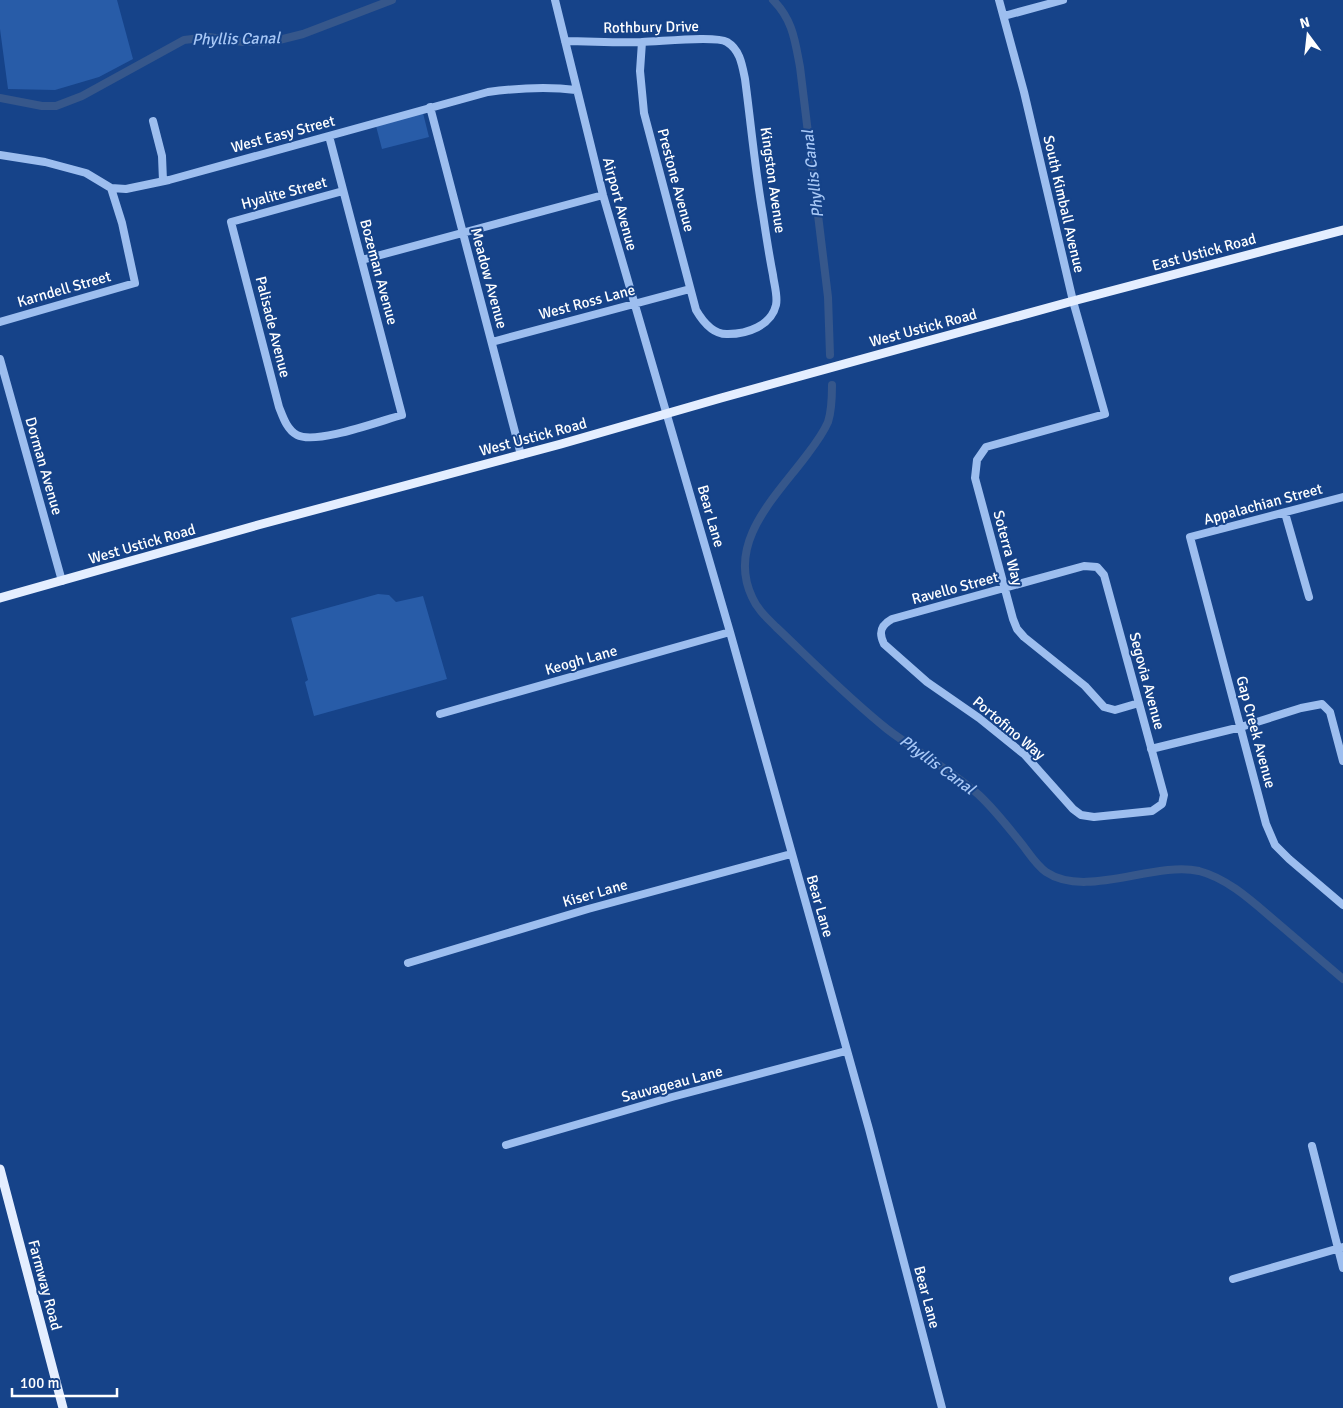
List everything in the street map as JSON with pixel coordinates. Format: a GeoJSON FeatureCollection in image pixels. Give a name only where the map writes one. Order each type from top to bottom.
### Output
{"type":"FeatureCollection","features":[{"type":"Feature","properties":{"kind":"main road","name":"East Ustick Road"},"geometry":{"type":"LineString","coordinates":[[1073,301],[1343,230]]}},
{"type":"Feature","properties":{"kind":"main road","name":"West Ustick Road"},"geometry":{"type":"LineString","coordinates":[[0,598],[258,525],[521,455],[1073,301]]}},
{"type":"Feature","properties":{"kind":"main road","name":"Farmway Road"},"geometry":{"type":"LineString","coordinates":[[0,1169],[63,1408]]}},
{"type":"Feature","properties":{"kind":"street","name":"Airport Avenue"},"geometry":{"type":"LineString","coordinates":[[555,0],[603,195],[666,414]]}},
{"type":"Feature","properties":{"kind":"street","name":"South Kimball Avenue"},"geometry":{"type":"LineString","coordinates":[[999,0],[1024,92],[1073,301],[1105,414]]}},
{"type":"Feature","properties":{"kind":"street"},"geometry":{"type":"LineString","coordinates":[[1004,16],[1063,0]]}},
{"type":"Feature","properties":{"kind":"street","name":"Rothbury Drive"},"geometry":{"type":"LineString","coordinates":[[564,41],[642,42],[705,40],[725,41],[734,48]]}},
{"type":"Feature","properties":{"kind":"street","name":"Prestone Avenue"},"geometry":{"type":"LineString","coordinates":[[642,42],[640,71],[644,114],[690,289],[696,310],[702,321]]}},
{"type":"Feature","properties":{"kind":"street","name":"Kingston Avenue"},"geometry":{"type":"LineString","coordinates":[[702,321],[712,329],[724,334],[738,334],[759,328],[770,317],[776,305],[776,291],[762,211],[745,78],[741,59],[734,48]]}},
{"type":"Feature","properties":{"kind":"street","name":"West Easy Street"},"geometry":{"type":"LineString","coordinates":[[111,188],[126,189],[164,181],[488,92],[553,87],[576,90]]}},
{"type":"Feature","properties":{"kind":"street","name":"Meadow Avenue"},"geometry":{"type":"LineString","coordinates":[[430,107],[521,455]]}},
{"type":"Feature","properties":{"kind":"street"},"geometry":{"type":"LineString","coordinates":[[152,120],[162,156],[164,181]]}},
{"type":"Feature","properties":{"kind":"street","name":"Bozeman Avenue"},"geometry":{"type":"LineString","coordinates":[[329,136],[402,415]]}},
{"type":"Feature","properties":{"kind":"street"},"geometry":{"type":"LineString","coordinates":[[0,155],[45,162],[86,173],[111,188]]}},
{"type":"Feature","properties":{"kind":"street","name":"Karndell Street"},"geometry":{"type":"LineString","coordinates":[[0,322],[135,283],[122,223],[111,188]]}},
{"type":"Feature","properties":{"kind":"street","name":"Hyalite Street"},"geometry":{"type":"LineString","coordinates":[[232,222],[344,191]]}},
{"type":"Feature","properties":{"kind":"street"},"geometry":{"type":"LineString","coordinates":[[362,260],[603,195]]}},
{"type":"Feature","properties":{"kind":"street","name":"Palisade Avenue"},"geometry":{"type":"LineString","coordinates":[[232,222],[279,407],[286,424],[297,435],[313,438],[323,437],[402,415]]}},
{"type":"Feature","properties":{"kind":"street","name":"West Ross Lane"},"geometry":{"type":"LineString","coordinates":[[492,342],[690,289]]}},
{"type":"Feature","properties":{"kind":"street","name":"Dorman Avenue"},"geometry":{"type":"LineString","coordinates":[[0,359],[62,581]]}},
{"type":"Feature","properties":{"kind":"street","name":"Bear Lane"},"geometry":{"type":"LineString","coordinates":[[666,414],[730,632],[868,1129],[942,1408]]}},
{"type":"Feature","properties":{"kind":"street","name":"Soterra Way"},"geometry":{"type":"LineString","coordinates":[[1105,414],[986,447],[977,460],[975,478],[1004,589],[1017,629],[1024,637],[1085,686],[1104,707],[1115,710],[1139,703]]}},
{"type":"Feature","properties":{"kind":"street","name":"Appalachian Street"},"geometry":{"type":"LineString","coordinates":[[1190,538],[1343,498]]}},
{"type":"Feature","properties":{"kind":"street"},"geometry":{"type":"LineString","coordinates":[[1285,512],[1309,596]]}},
{"type":"Feature","properties":{"kind":"street","name":"Gap Creek Avenue"},"geometry":{"type":"LineString","coordinates":[[1190,538],[1266,824],[1275,845],[1343,905]]}},
{"type":"Feature","properties":{"kind":"street","name":"Ravello Street"},"geometry":{"type":"LineString","coordinates":[[881,629],[885,622],[892,619],[1084,566],[1097,566]]}},
{"type":"Feature","properties":{"kind":"street","name":"Segovia Avenue"},"geometry":{"type":"LineString","coordinates":[[1097,566],[1104,575],[1139,703],[1164,795],[1162,804]]}},
{"type":"Feature","properties":{"kind":"street","name":"Portofino Way"},"geometry":{"type":"LineString","coordinates":[[881,629],[880,636],[884,644],[927,682],[979,718],[1025,755],[1073,809],[1082,815],[1094,817],[1152,811],[1162,804]]}},
{"type":"Feature","properties":{"kind":"street","name":"Keogh Lane"},"geometry":{"type":"LineString","coordinates":[[440,714],[730,632]]}},
{"type":"Feature","properties":{"kind":"street"},"geometry":{"type":"LineString","coordinates":[[1151,749],[1241,727],[1301,708],[1322,704],[1330,712],[1343,761]]}},
{"type":"Feature","properties":{"kind":"street","name":"Kiser Lane"},"geometry":{"type":"LineString","coordinates":[[408,963],[598,907],[791,854]]}},
{"type":"Feature","properties":{"kind":"street","name":"Sauvageau Lane"},"geometry":{"type":"LineString","coordinates":[[506,1145],[672,1097],[846,1051]]}},
{"type":"Feature","properties":{"kind":"street"},"geometry":{"type":"LineString","coordinates":[[1312,1146],[1340,1248],[1343,1268]]}},
{"type":"Feature","properties":{"kind":"street"},"geometry":{"type":"LineString","coordinates":[[1233,1279],[1340,1248]]}},
{"type":"Feature","properties":{"kind":"shaded area"},"geometry":{"type":"Polygon","coordinates":[[[0,0],[117,0],[133,59],[99,77],[55,90],[8,89],[0,29],[0,0]]]}},
{"type":"Feature","properties":{"kind":"shaded area"},"geometry":{"type":"Polygon","coordinates":[[[423,113],[429,137],[382,149],[376,126],[423,113]]]}},
{"type":"Feature","properties":{"kind":"shaded area"},"geometry":{"type":"Polygon","coordinates":[[[378,594],[389,595],[396,602],[423,596],[447,679],[314,716],[305,682],[308,680],[291,618],[378,594]]]}},
{"type":"Feature","properties":{"kind":"waterway","name":"Phyllis Canal"},"geometry":{"type":"LineString","coordinates":[[0,98],[42,106],[56,106],[82,96],[184,40],[209,37],[243,42],[275,41],[303,34],[392,0]]}},
{"type":"Feature","properties":{"kind":"waterway","name":"Phyllis Canal"},"geometry":{"type":"LineString","coordinates":[[773,0],[789,23],[795,40],[800,67],[828,297],[830,355]]}},
{"type":"Feature","properties":{"kind":"waterway","name":"Phyllis Canal"},"geometry":{"type":"LineString","coordinates":[[832,385],[831,408],[826,427],[767,507],[749,541],[745,559],[746,577],[752,597],[763,613],[830,679],[887,729],[957,777],[979,795],[1046,872],[1062,879],[1080,882],[1100,881],[1181,869],[1199,871],[1232,886],[1343,979]]}}]}
